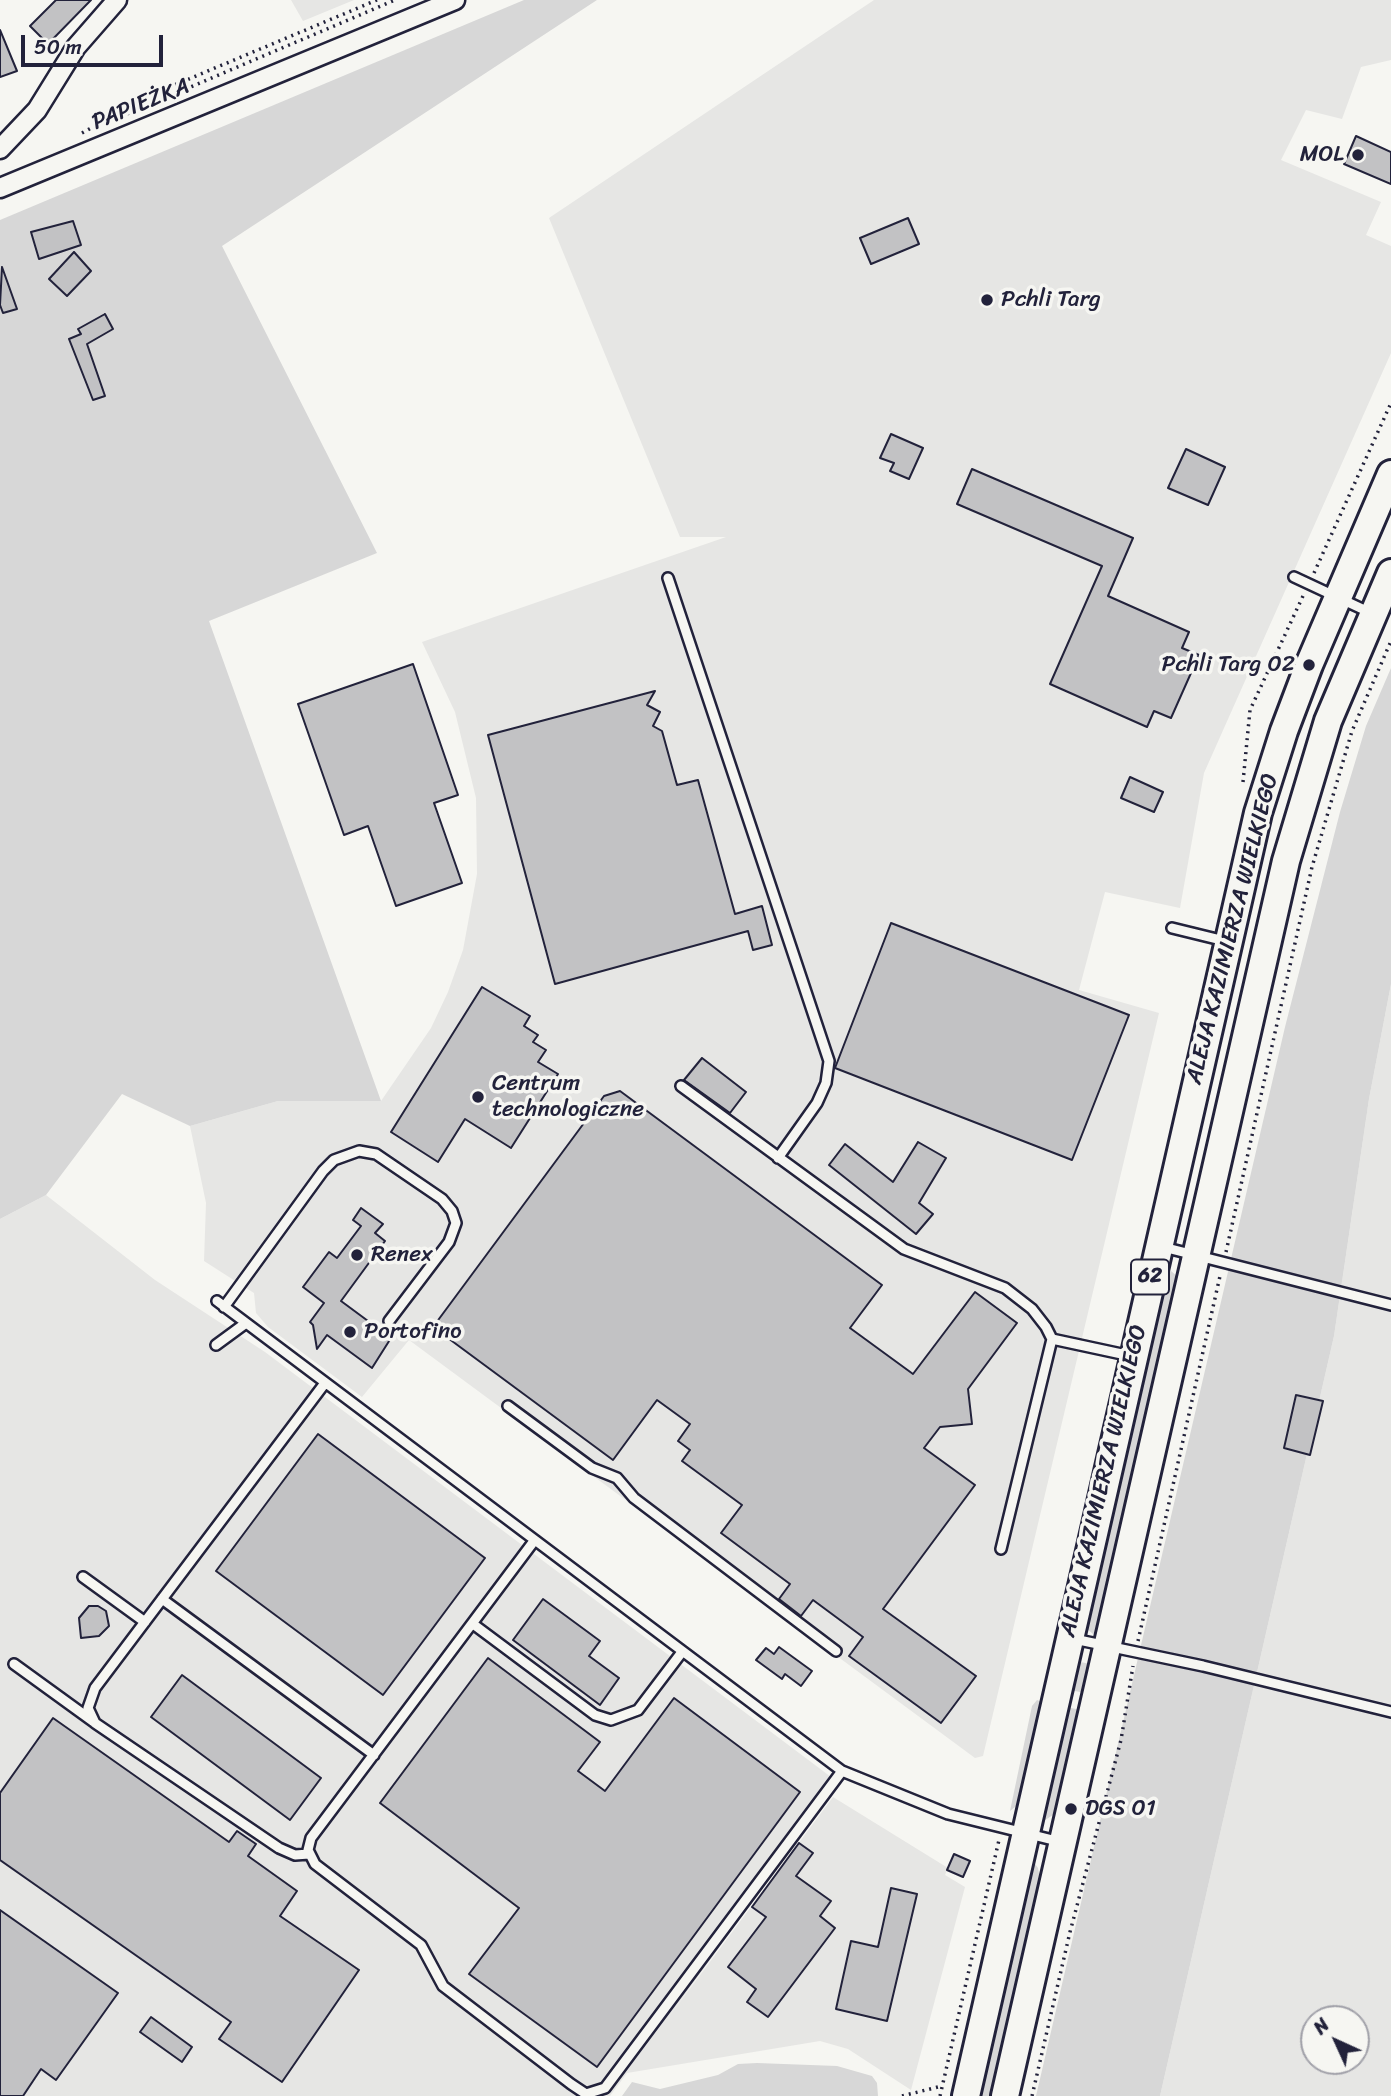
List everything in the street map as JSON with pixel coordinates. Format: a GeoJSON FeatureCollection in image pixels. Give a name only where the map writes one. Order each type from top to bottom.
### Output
{"type":"FeatureCollection","features":[{"type":"Feature","properties":{"kind":"main road","name":"ALEJA KAZIMIERZA WIELKIEGO"},"geometry":{"type":"LineString","coordinates":[[954,2091],[1026,1833],[1157,1245],[1258,813],[1284,731],[1337,598],[1391,474]]}},
{"type":"Feature","properties":{"kind":"main road","name":"ALEJA KAZIMIERZA WIELKIEGO"},"geometry":{"type":"LineString","coordinates":[[1005,2096],[1286,861],[1328,721],[1391,573]]}},
{"type":"Feature","properties":{"kind":"street"},"geometry":{"type":"LineString","coordinates":[[0,149],[37,110],[76,47],[117,0]]}},
{"type":"Feature","properties":{"kind":"street","name":"PAPIEŻKA"},"geometry":{"type":"LineString","coordinates":[[0,188],[455,0]]}},
{"type":"Feature","properties":{"kind":"lane"},"geometry":{"type":"LineString","coordinates":[[1294,577],[1372,614]]}},
{"type":"Feature","properties":{"kind":"lane"},"geometry":{"type":"LineString","coordinates":[[668,578],[829,1061],[826,1083],[817,1103],[778,1158]]}},
{"type":"Feature","properties":{"kind":"lane"},"geometry":{"type":"LineString","coordinates":[[1172,929],[1227,942]]}},
{"type":"Feature","properties":{"kind":"lane"},"geometry":{"type":"LineString","coordinates":[[681,1086],[904,1249],[1005,1288],[1032,1309],[1052,1339],[1132,1357]]}},
{"type":"Feature","properties":{"kind":"lane"},"geometry":{"type":"LineString","coordinates":[[388,1321],[449,1242],[456,1223],[452,1211],[442,1199],[376,1154],[359,1151],[334,1160],[323,1171],[220,1304],[842,1771],[948,1814],[1063,1842]]}},
{"type":"Feature","properties":{"kind":"lane"},"geometry":{"type":"LineString","coordinates":[[1157,1245],[1391,1305]]}},
{"type":"Feature","properties":{"kind":"lane"},"geometry":{"type":"LineString","coordinates":[[216,1345],[246,1323]]}},
{"type":"Feature","properties":{"kind":"lane"},"geometry":{"type":"LineString","coordinates":[[1001,1549],[1052,1339]]}},
{"type":"Feature","properties":{"kind":"lane"},"geometry":{"type":"LineString","coordinates":[[95,1723],[90,1716],[89,1699],[325,1383]]}},
{"type":"Feature","properties":{"kind":"lane"},"geometry":{"type":"LineString","coordinates":[[508,1406],[592,1468],[617,1478],[635,1498],[836,1651]]}},
{"type":"Feature","properties":{"kind":"lane"},"geometry":{"type":"LineString","coordinates":[[534,1541],[311,1838],[309,1854],[315,1864],[421,1945],[443,1986],[571,2084],[586,2094],[594,2094],[605,2088],[842,1771]]}},
{"type":"Feature","properties":{"kind":"lane"},"geometry":{"type":"LineString","coordinates":[[83,1577],[145,1622]]}},
{"type":"Feature","properties":{"kind":"lane"},"geometry":{"type":"LineString","coordinates":[[162,1600],[374,1755]]}},
{"type":"Feature","properties":{"kind":"lane"},"geometry":{"type":"LineString","coordinates":[[473,1624],[595,1715],[611,1720],[638,1710],[682,1652]]}},
{"type":"Feature","properties":{"kind":"lane"},"geometry":{"type":"LineString","coordinates":[[1069,1638],[1391,1712]]}},
{"type":"Feature","properties":{"kind":"lane"},"geometry":{"type":"LineString","coordinates":[[14,1664],[95,1723],[279,1848],[295,1855],[309,1854]]}},
{"type":"Feature","properties":{"kind":"path"},"geometry":{"type":"LineString","coordinates":[[82,133],[153,94],[377,0]]}},
{"type":"Feature","properties":{"kind":"path"},"geometry":{"type":"LineString","coordinates":[[1323,552],[1391,403]]}},
{"type":"Feature","properties":{"kind":"path"},"geometry":{"type":"LineString","coordinates":[[1032,2096],[1070,1932],[1121,1740],[1136,1652],[1312,867],[1352,731],[1391,641]]}},
{"type":"Feature","properties":{"kind":"path"},"geometry":{"type":"LineString","coordinates":[[902,2096],[954,2091]]}},
{"type":"Feature","properties":{"kind":"shaded area"},"geometry":{"type":"Polygon","coordinates":[[[291,0],[354,0],[303,21],[291,0]]]}},
{"type":"Feature","properties":{"kind":"shaded area"},"geometry":{"type":"Polygon","coordinates":[[[524,0],[597,0],[222,246],[377,553],[209,621],[381,1101],[278,1101],[190,1126],[122,1094],[46,1195],[0,1219],[0,220],[524,0]]]}},
{"type":"Feature","properties":{"kind":"shaded area"},"geometry":{"type":"Polygon","coordinates":[[[874,0],[1391,0],[1391,60],[1361,67],[1342,119],[1306,110],[1281,160],[1381,202],[1366,235],[1391,246],[1391,353],[1204,773],[1180,908],[1105,892],[1079,990],[1159,1013],[983,1756],[975,1758],[409,1340],[362,1397],[268,1327],[256,1313],[254,1293],[204,1261],[206,1203],[190,1126],[278,1101],[381,1101],[431,1028],[463,950],[477,874],[476,798],[455,712],[422,642],[726,537],[680,537],[549,218],[874,0]]]}},
{"type":"Feature","properties":{"kind":"shaded area"},"geometry":{"type":"Polygon","coordinates":[[[1391,668],[1391,984],[1369,1099],[1334,1336],[1160,2096],[1036,2096],[1285,1027],[1340,812],[1366,726],[1391,668]]]}},
{"type":"Feature","properties":{"kind":"shaded area"},"geometry":{"type":"Polygon","coordinates":[[[1391,984],[1391,2096],[1160,2096],[1334,1336],[1369,1099],[1391,984]]]}},
{"type":"Feature","properties":{"kind":"shaded area"},"geometry":{"type":"Polygon","coordinates":[[[46,1195],[155,1280],[265,1352],[839,1783],[665,2022],[833,1797],[948,1868],[945,1875],[965,1887],[911,2090],[848,2049],[820,2041],[627,2073],[610,2096],[0,2096],[0,1219],[46,1195]]]}},
{"type":"Feature","properties":{"kind":"shaded area"},"geometry":{"type":"Polygon","coordinates":[[[1171,1271],[1178,1277],[1178,1289],[1102,1628],[1093,1634],[1086,1628],[1086,1617],[1166,1272],[1171,1271]]]}},
{"type":"Feature","properties":{"kind":"shaded area"},"geometry":{"type":"Polygon","coordinates":[[[1080,1662],[1091,1664],[1086,1693],[1069,1690],[1073,1670],[1080,1662]]]}},
{"type":"Feature","properties":{"kind":"shaded area"},"geometry":{"type":"Polygon","coordinates":[[[1037,1700],[1042,1702],[1020,1803],[1010,1811],[1032,1706],[1037,1700]]]}},
{"type":"Feature","properties":{"kind":"shaded area"},"geometry":{"type":"Polygon","coordinates":[[[1066,1707],[1081,1710],[1060,1801],[1053,1815],[1042,1822],[1040,1820],[1066,1707]]]}},
{"type":"Feature","properties":{"kind":"shaded area"},"geometry":{"type":"Polygon","coordinates":[[[1033,1861],[1038,1868],[1041,1884],[994,2096],[977,2096],[1033,1861]]]}},
{"type":"Feature","properties":{"kind":"shaded area"},"geometry":{"type":"Polygon","coordinates":[[[738,2064],[837,2066],[872,2076],[877,2083],[878,2096],[622,2096],[632,2082],[660,2089],[718,2075],[738,2064]]]}},
{"type":"Feature","properties":{"kind":"building"},"geometry":{"type":"Polygon","coordinates":[[[56,0],[91,0],[48,44],[30,26],[56,0]]]}},
{"type":"Feature","properties":{"kind":"building"},"geometry":{"type":"Polygon","coordinates":[[[0,30],[17,71],[0,77],[0,30]]]}},
{"type":"Feature","properties":{"kind":"building"},"geometry":{"type":"Polygon","coordinates":[[[1356,136],[1391,152],[1391,184],[1344,164],[1356,136]]]}},
{"type":"Feature","properties":{"kind":"building"},"geometry":{"type":"Polygon","coordinates":[[[908,218],[919,244],[871,264],[860,238],[908,218]]]}},
{"type":"Feature","properties":{"kind":"building"},"geometry":{"type":"Polygon","coordinates":[[[73,221],[81,245],[39,259],[31,232],[73,221]]]}},
{"type":"Feature","properties":{"kind":"building"},"geometry":{"type":"Polygon","coordinates":[[[74,252],[91,271],[67,296],[49,279],[74,252]]]}},
{"type":"Feature","properties":{"kind":"building"},"geometry":{"type":"Polygon","coordinates":[[[2,267],[17,309],[3,313],[0,305],[2,267]]]}},
{"type":"Feature","properties":{"kind":"building"},"geometry":{"type":"Polygon","coordinates":[[[105,314],[113,329],[87,344],[105,396],[93,400],[69,339],[81,334],[78,329],[105,314]]]}},
{"type":"Feature","properties":{"kind":"building"},"geometry":{"type":"Polygon","coordinates":[[[891,434],[923,448],[909,479],[890,471],[894,463],[880,458],[891,434]]]}},
{"type":"Feature","properties":{"kind":"building"},"geometry":{"type":"Polygon","coordinates":[[[1186,449],[1225,467],[1208,505],[1168,488],[1186,449]]]}},
{"type":"Feature","properties":{"kind":"building"},"geometry":{"type":"Polygon","coordinates":[[[972,469],[1133,538],[1108,596],[1189,632],[1182,648],[1199,655],[1171,718],[1154,711],[1147,727],[1050,684],[1102,566],[957,504],[972,469]]]}},
{"type":"Feature","properties":{"kind":"building"},"geometry":{"type":"Polygon","coordinates":[[[413,664],[458,795],[434,803],[462,883],[396,906],[368,826],[344,835],[298,704],[413,664]]]}},
{"type":"Feature","properties":{"kind":"building"},"geometry":{"type":"Polygon","coordinates":[[[655,691],[647,705],[660,712],[653,726],[662,731],[677,785],[698,780],[735,914],[762,906],[772,945],[753,950],[748,931],[555,984],[488,735],[655,691]]]}},
{"type":"Feature","properties":{"kind":"building"},"geometry":{"type":"Polygon","coordinates":[[[1130,777],[1163,792],[1154,812],[1121,798],[1130,777]]]}},
{"type":"Feature","properties":{"kind":"building"},"geometry":{"type":"Polygon","coordinates":[[[891,923],[1129,1015],[1072,1160],[835,1068],[891,923]]]}},
{"type":"Feature","properties":{"kind":"building","name":"Centrum technologiczne"},"geometry":{"type":"Polygon","coordinates":[[[482,987],[530,1016],[524,1026],[538,1035],[533,1042],[546,1050],[538,1062],[558,1074],[511,1148],[465,1119],[438,1162],[391,1132],[482,987]]]}},
{"type":"Feature","properties":{"kind":"building"},"geometry":{"type":"Polygon","coordinates":[[[702,1058],[746,1092],[730,1113],[684,1080],[702,1058]]]}},
{"type":"Feature","properties":{"kind":"building"},"geometry":{"type":"Polygon","coordinates":[[[620,1091],[882,1285],[850,1328],[913,1374],[975,1292],[1017,1323],[968,1389],[972,1424],[940,1427],[924,1448],[975,1485],[883,1609],[976,1676],[941,1723],[849,1656],[863,1637],[813,1600],[801,1616],[779,1599],[790,1584],[721,1533],[742,1505],[682,1461],[690,1450],[678,1441],[690,1424],[657,1400],[613,1460],[433,1327],[604,1096],[620,1091]]]}},
{"type":"Feature","properties":{"kind":"building"},"geometry":{"type":"Polygon","coordinates":[[[918,1142],[946,1158],[919,1203],[933,1214],[916,1234],[829,1165],[845,1144],[893,1182],[918,1142]]]}},
{"type":"Feature","properties":{"kind":"building"},"geometry":{"type":"Polygon","coordinates":[[[361,1208],[383,1224],[375,1233],[385,1241],[341,1301],[391,1338],[372,1368],[327,1335],[317,1349],[313,1325],[310,1322],[324,1303],[303,1287],[329,1252],[337,1258],[361,1226],[353,1220],[361,1208]]]}},
{"type":"Feature","properties":{"kind":"building"},"geometry":{"type":"Polygon","coordinates":[[[1296,1395],[1323,1401],[1310,1455],[1284,1448],[1296,1395]]]}},
{"type":"Feature","properties":{"kind":"building"},"geometry":{"type":"Polygon","coordinates":[[[318,1434],[485,1558],[383,1695],[216,1571],[318,1434]]]}},
{"type":"Feature","properties":{"kind":"building"},"geometry":{"type":"Polygon","coordinates":[[[543,1599],[600,1641],[589,1656],[619,1678],[600,1705],[513,1640],[543,1599]]]}},
{"type":"Feature","properties":{"kind":"building"},"geometry":{"type":"Polygon","coordinates":[[[89,1606],[98,1606],[106,1611],[109,1626],[99,1636],[81,1638],[79,1618],[89,1606]]]}},
{"type":"Feature","properties":{"kind":"building"},"geometry":{"type":"Polygon","coordinates":[[[779,1647],[812,1671],[801,1686],[785,1674],[782,1679],[756,1660],[766,1648],[774,1654],[779,1647]]]}},
{"type":"Feature","properties":{"kind":"building"},"geometry":{"type":"Polygon","coordinates":[[[488,1658],[600,1742],[578,1771],[605,1791],[674,1698],[800,1792],[597,2067],[469,1974],[519,1908],[380,1803],[488,1658]]]}},
{"type":"Feature","properties":{"kind":"building"},"geometry":{"type":"Polygon","coordinates":[[[182,1675],[321,1778],[290,1820],[151,1717],[182,1675]]]}},
{"type":"Feature","properties":{"kind":"building"},"geometry":{"type":"Polygon","coordinates":[[[53,1718],[229,1842],[237,1831],[256,1844],[248,1856],[297,1891],[280,1916],[359,1970],[282,2082],[219,2039],[231,2022],[0,1860],[0,1793],[53,1718]]]}},
{"type":"Feature","properties":{"kind":"building"},"geometry":{"type":"Polygon","coordinates":[[[799,1843],[813,1853],[796,1876],[831,1901],[820,1916],[835,1928],[768,2017],[747,2002],[756,1989],[728,1967],[766,1917],[752,1907],[799,1843]]]}},
{"type":"Feature","properties":{"kind":"building"},"geometry":{"type":"Polygon","coordinates":[[[954,1854],[970,1861],[963,1877],[947,1870],[954,1854]]]}},
{"type":"Feature","properties":{"kind":"building"},"geometry":{"type":"Polygon","coordinates":[[[891,1888],[917,1894],[887,2021],[836,2009],[851,1941],[878,1947],[891,1888]]]}},
{"type":"Feature","properties":{"kind":"building"},"geometry":{"type":"Polygon","coordinates":[[[0,1910],[118,1993],[56,2080],[41,2069],[23,2096],[0,2096],[0,1910]]]}},
{"type":"Feature","properties":{"kind":"building"},"geometry":{"type":"Polygon","coordinates":[[[151,2017],[192,2047],[182,2062],[140,2032],[151,2017]]]}},
{"type":"Feature","properties":{"kind":"place","name":"MOL"},"geometry":{"type":"Point","coordinates":[1358,155]}},
{"type":"Feature","properties":{"kind":"place","name":"Pchli Targ"},"geometry":{"type":"Point","coordinates":[987,300]}},
{"type":"Feature","properties":{"kind":"place","name":"Pchli Targ 02"},"geometry":{"type":"Point","coordinates":[1309,665]}},
{"type":"Feature","properties":{"kind":"place","name":"Centrum technologiczne"},"geometry":{"type":"Point","coordinates":[478,1097]}},
{"type":"Feature","properties":{"kind":"place","name":"Renex"},"geometry":{"type":"Point","coordinates":[357,1255]}},
{"type":"Feature","properties":{"kind":"place","name":"Portofino"},"geometry":{"type":"Point","coordinates":[350,1332]}},
{"type":"Feature","properties":{"kind":"place","name":"DGS 01"},"geometry":{"type":"Point","coordinates":[1071,1809]}}]}
